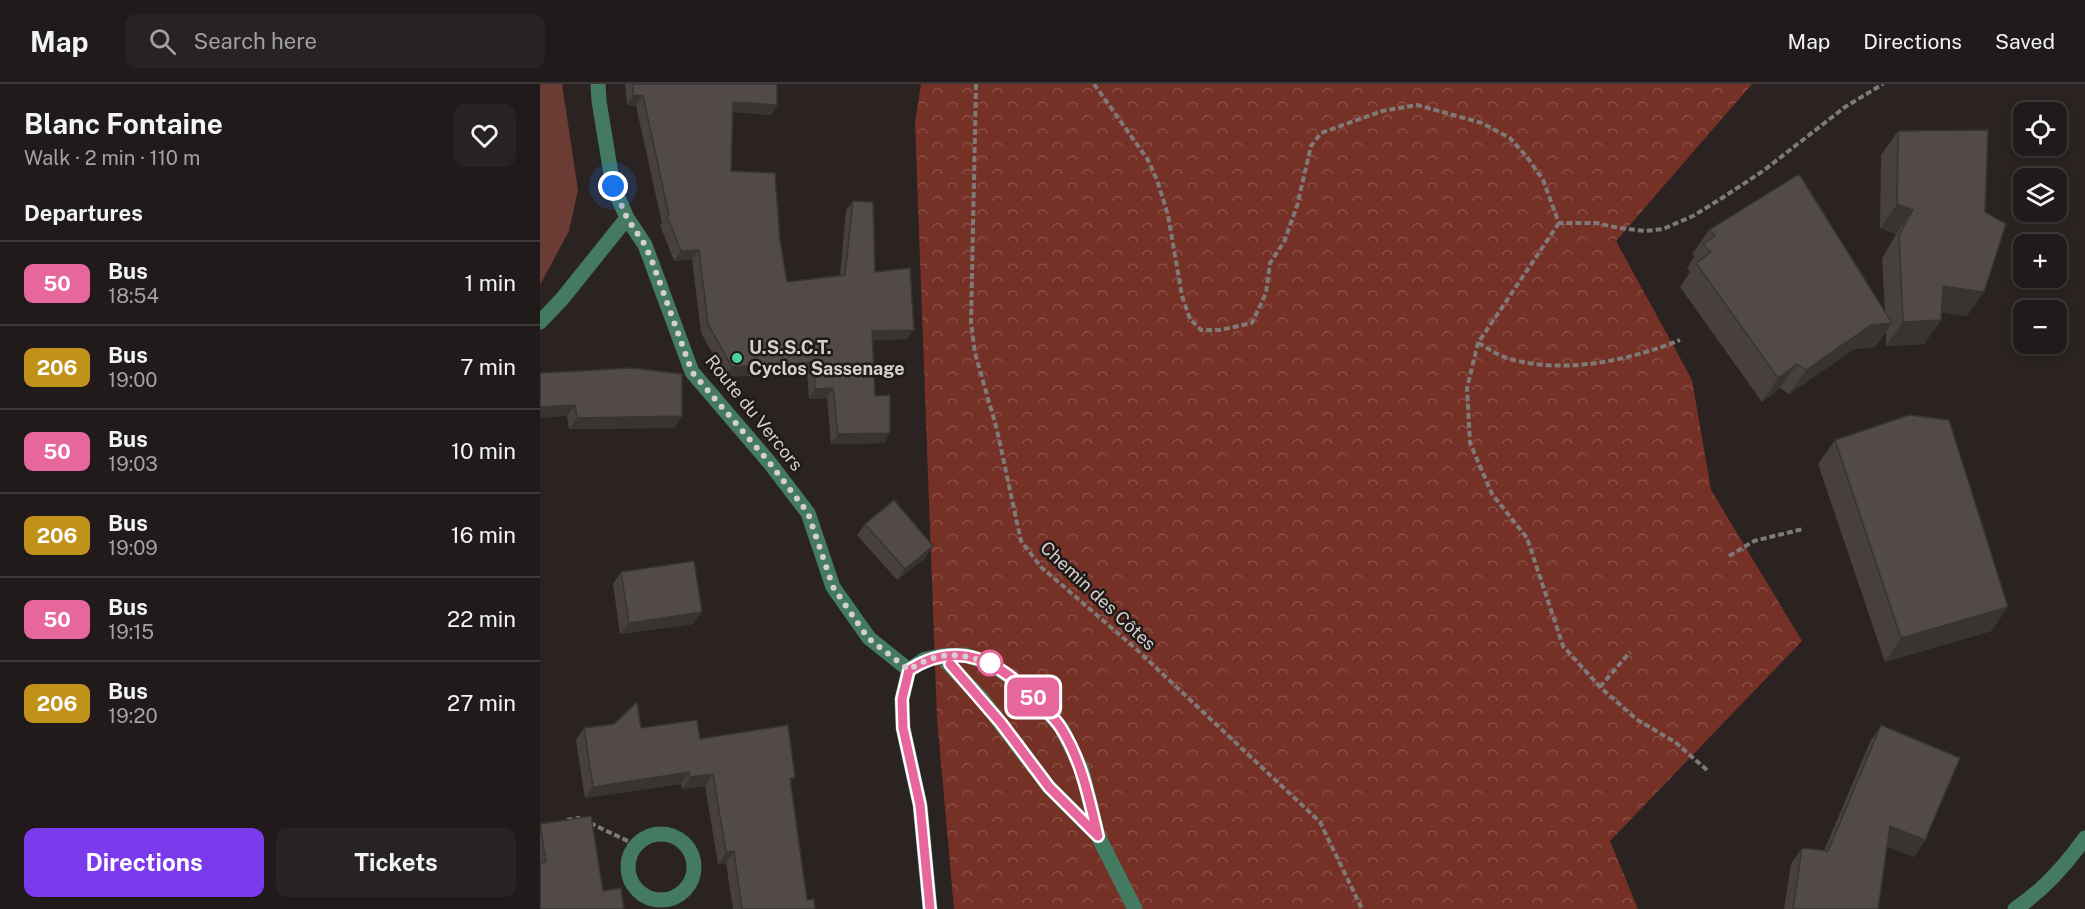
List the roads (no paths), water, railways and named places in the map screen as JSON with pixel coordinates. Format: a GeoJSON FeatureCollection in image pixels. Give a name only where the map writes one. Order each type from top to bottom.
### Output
{"type":"FeatureCollection","features":[{"type":"Feature","properties":{"kind":"street","name":"Route du Vercors"},"geometry":{"type":"LineString","coordinates":[[598,84],[613,186],[627,218],[645,245],[652,261],[692,372],[769,462],[808,513],[833,587],[868,638],[909,670]]}},
{"type":"Feature","properties":{"kind":"street"},"geometry":{"type":"LineString","coordinates":[[540,322],[562,299],[627,218]]}},
{"type":"Feature","properties":{"kind":"street"},"geometry":{"type":"LineString","coordinates":[[930,909],[920,805],[903,728],[902,699],[909,670],[925,659],[964,655],[990,663],[1027,690],[1061,727],[1082,770],[1098,836],[1135,909]]}},
{"type":"Feature","properties":{"kind":"street"},"geometry":{"type":"LineString","coordinates":[[941,656],[982,699],[1049,787],[1098,836]]}},
{"type":"Feature","properties":{"kind":"street"},"geometry":{"type":"LineString","coordinates":[[655,834],[666,834],[677,838],[686,844],[692,853],[695,865],[694,875],[689,886],[673,904],[650,898],[641,893],[629,876],[628,865],[636,845],[655,834]]}},
{"type":"Feature","properties":{"kind":"street"},"geometry":{"type":"LineString","coordinates":[[2015,909],[2037,894],[2070,859],[2085,838]]}},
{"type":"Feature","properties":{"kind":"place","name":"U.S.S.C.T. Cyclos Sassenage"},"geometry":{"type":"Point","coordinates":[737,358]}}]}
